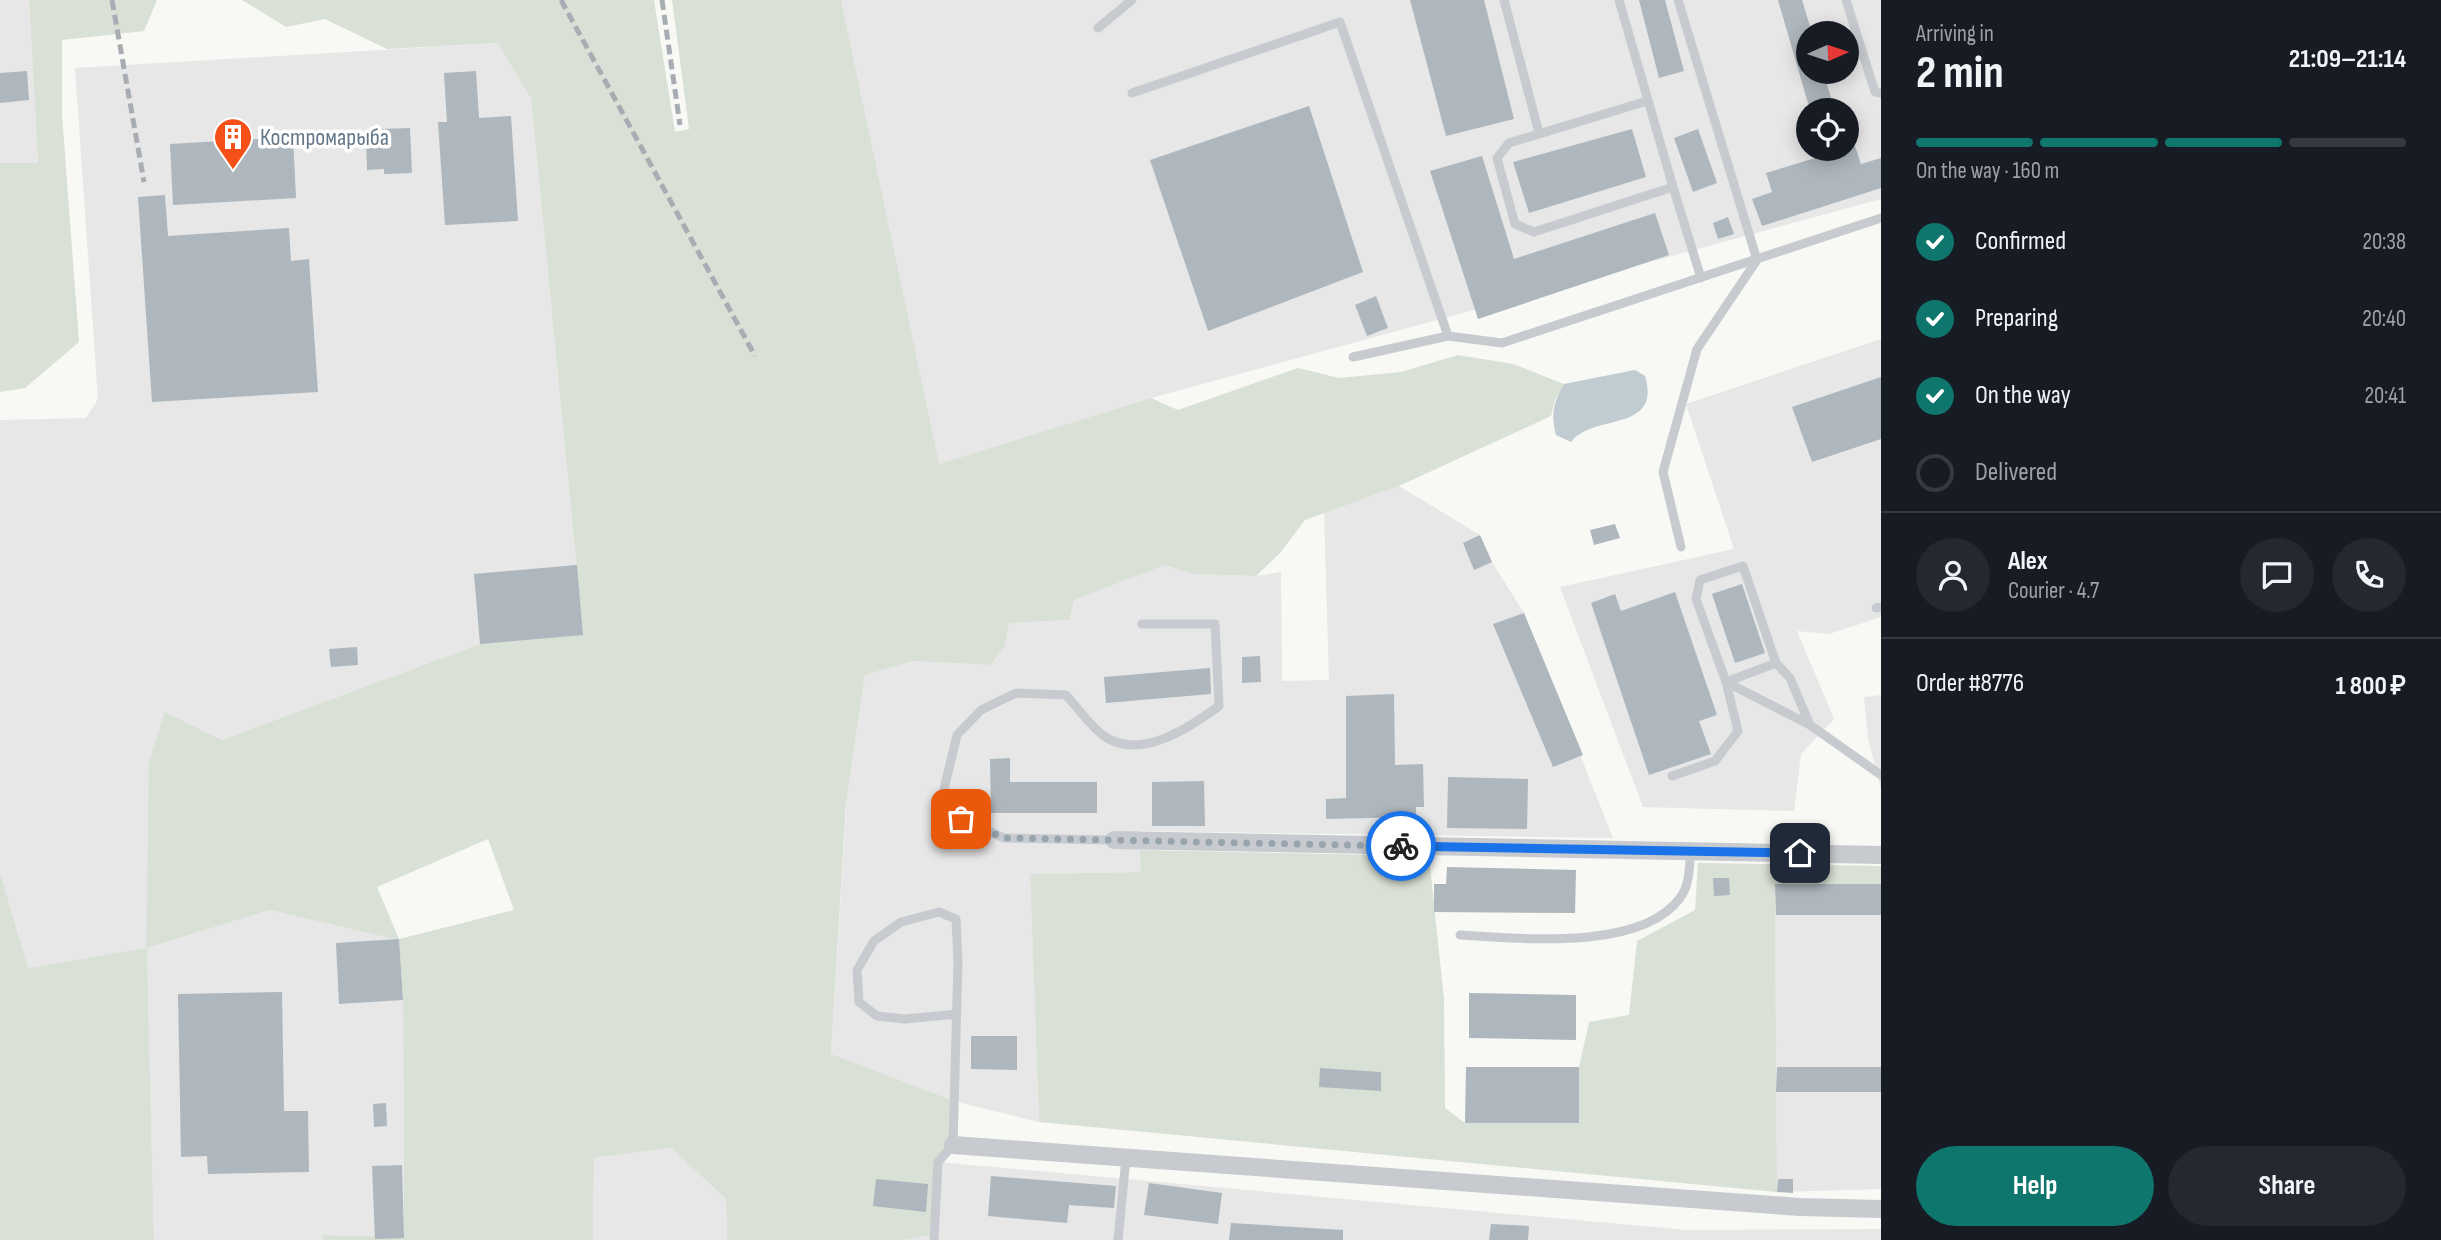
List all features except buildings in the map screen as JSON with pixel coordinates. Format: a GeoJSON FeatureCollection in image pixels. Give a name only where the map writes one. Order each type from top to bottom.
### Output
{"type":"FeatureCollection","features":[{"type":"Feature","properties":{"kind":"street"},"geometry":{"type":"LineString","coordinates":[[1114,841],[1881,855]]}},
{"type":"Feature","properties":{"kind":"street"},"geometry":{"type":"LineString","coordinates":[[953,1145],[1800,1207],[1881,1209]]}},
{"type":"Feature","properties":{"kind":"lane"},"geometry":{"type":"LineString","coordinates":[[1098,28],[1132,0]]}},
{"type":"Feature","properties":{"kind":"lane"},"geometry":{"type":"LineString","coordinates":[[1504,0],[1539,133]]}},
{"type":"Feature","properties":{"kind":"lane"},"geometry":{"type":"LineString","coordinates":[[1619,0],[1701,278]]}},
{"type":"Feature","properties":{"kind":"lane"},"geometry":{"type":"LineString","coordinates":[[1678,0],[1757,260]]}},
{"type":"Feature","properties":{"kind":"lane"},"geometry":{"type":"LineString","coordinates":[[1846,0],[1875,92],[1881,93]]}},
{"type":"Feature","properties":{"kind":"lane"},"geometry":{"type":"LineString","coordinates":[[1132,93],[1340,22],[1448,336]]}},
{"type":"Feature","properties":{"kind":"lane"},"geometry":{"type":"LineString","coordinates":[[1647,101],[1509,143],[1497,158],[1515,224],[1534,232],[1673,187]]}},
{"type":"Feature","properties":{"kind":"lane"},"geometry":{"type":"LineString","coordinates":[[1353,358],[1448,336],[1502,343],[1881,218]]}},
{"type":"Feature","properties":{"kind":"lane"},"geometry":{"type":"LineString","coordinates":[[1681,547],[1663,472],[1697,349],[1757,260]]}},
{"type":"Feature","properties":{"kind":"lane"},"geometry":{"type":"LineString","coordinates":[[1672,776],[1715,761],[1738,731],[1726,682],[1696,599],[1700,580],[1743,566],[1776,663],[1790,678],[1810,725]]}},
{"type":"Feature","properties":{"kind":"lane"},"geometry":{"type":"LineString","coordinates":[[1114,841],[1004,838],[939,810],[957,735],[981,710],[1016,693],[1066,695],[1103,736],[1127,746],[1162,739],[1193,726],[1219,706],[1215,624],[1143,624]]}},
{"type":"Feature","properties":{"kind":"lane"},"geometry":{"type":"LineString","coordinates":[[1726,682],[1776,663]]}},
{"type":"Feature","properties":{"kind":"lane"},"geometry":{"type":"LineString","coordinates":[[1726,682],[1810,725],[1881,775]]}},
{"type":"Feature","properties":{"kind":"lane"},"geometry":{"type":"LineString","coordinates":[[1460,935],[1567,940],[1632,928],[1660,915],[1680,898],[1688,882],[1691,852]]}},
{"type":"Feature","properties":{"kind":"lane"},"geometry":{"type":"LineString","coordinates":[[934,1240],[938,1162],[953,1145],[957,1014],[956,919],[939,912],[901,922],[874,941],[857,971],[859,1002],[877,1016],[905,1018],[957,1014]]}},
{"type":"Feature","properties":{"kind":"lane"},"geometry":{"type":"LineString","coordinates":[[1118,1240],[1126,1158]]}},
{"type":"Feature","properties":{"kind":"shaded area"},"geometry":{"type":"Polygon","coordinates":[[[0,0],[29,0],[38,163],[0,163],[0,0]]]}},
{"type":"Feature","properties":{"kind":"shaded area"},"geometry":{"type":"Polygon","coordinates":[[[29,0],[157,0],[144,31],[62,40],[62,115],[79,342],[25,388],[0,392],[0,163],[38,163],[29,0]]]}},
{"type":"Feature","properties":{"kind":"shaded area"},"geometry":{"type":"Polygon","coordinates":[[[242,0],[654,0],[675,132],[689,129],[672,0],[841,0],[939,464],[1151,398],[1178,410],[1298,368],[1339,378],[1401,372],[1458,355],[1513,364],[1564,384],[1555,400],[1551,416],[1399,486],[1305,520],[1280,553],[1256,576],[1192,574],[1165,565],[1074,600],[1069,620],[1009,623],[1005,646],[991,665],[913,661],[865,675],[846,804],[831,1054],[954,1101],[953,1145],[938,1162],[935,1234],[902,1240],[727,1240],[726,1199],[671,1148],[594,1158],[593,1240],[323,1240],[323,1235],[404,1237],[403,1000],[399,940],[270,910],[147,948],[154,1240],[0,1240],[0,872],[28,968],[146,948],[149,762],[165,712],[222,740],[480,644],[583,634],[531,99],[498,43],[387,49],[325,19],[286,27],[242,0]],[[488,839],[377,887],[399,939],[514,910],[488,839]]]}},
{"type":"Feature","properties":{"kind":"shaded area"},"geometry":{"type":"Polygon","coordinates":[[[841,0],[1881,0],[1881,199],[1151,398],[938,465],[841,0]]]}},
{"type":"Feature","properties":{"kind":"shaded area"},"geometry":{"type":"Polygon","coordinates":[[[499,43],[531,100],[583,635],[480,644],[222,740],[165,712],[147,948],[28,968],[0,872],[0,420],[86,418],[98,399],[75,68],[499,43]]]}},
{"type":"Feature","properties":{"kind":"shaded area"},"geometry":{"type":"Polygon","coordinates":[[[1881,339],[1881,617],[1829,634],[1797,631],[1834,719],[1801,754],[1794,811],[1643,807],[1560,587],[1734,549],[1686,404],[1881,339]]]}},
{"type":"Feature","properties":{"kind":"shaded area"},"geometry":{"type":"Polygon","coordinates":[[[1635,370],[1645,376],[1648,394],[1644,406],[1635,414],[1594,427],[1571,442],[1556,435],[1554,409],[1564,384],[1635,370]]]}},
{"type":"Feature","properties":{"kind":"shaded area"},"geometry":{"type":"Polygon","coordinates":[[[1399,486],[1480,535],[1492,562],[1524,613],[1613,838],[1141,831],[1141,872],[1030,874],[1039,1122],[954,1101],[831,1055],[847,798],[865,675],[913,661],[991,665],[1005,646],[1009,623],[1069,620],[1073,600],[1165,565],[1192,574],[1256,576],[1281,572],[1282,681],[1329,680],[1324,513],[1399,486]]]}},
{"type":"Feature","properties":{"kind":"shaded area"},"geometry":{"type":"Polygon","coordinates":[[[1881,695],[1881,790],[1868,738],[1864,697],[1881,695]]]}},
{"type":"Feature","properties":{"kind":"shaded area"},"geometry":{"type":"Polygon","coordinates":[[[1140,850],[1429,856],[1444,1000],[1445,1108],[1465,1123],[1579,1123],[1579,1067],[1589,1022],[1629,1015],[1637,941],[1695,910],[1698,863],[1881,866],[1881,884],[1775,884],[1777,1192],[1039,1122],[1030,874],[1141,872],[1140,850]]]}},
{"type":"Feature","properties":{"kind":"shaded area"},"geometry":{"type":"Polygon","coordinates":[[[1775,884],[1881,884],[1881,1189],[1777,1192],[1775,884]]]}},
{"type":"Feature","properties":{"kind":"shaded area"},"geometry":{"type":"Polygon","coordinates":[[[270,910],[399,939],[403,1000],[404,1238],[323,1235],[323,1240],[154,1240],[147,948],[270,910]]]}},
{"type":"Feature","properties":{"kind":"shaded area"},"geometry":{"type":"Polygon","coordinates":[[[671,1148],[726,1199],[727,1240],[593,1240],[594,1158],[671,1148]]]}},
{"type":"Feature","properties":{"kind":"shaded area"},"geometry":{"type":"Polygon","coordinates":[[[938,1162],[1687,1230],[1881,1229],[1881,1240],[902,1240],[935,1233],[938,1162]]]}},
{"type":"Feature","properties":{"kind":"railway"},"geometry":{"type":"LineString","coordinates":[[112,0],[144,182]]}},
{"type":"Feature","properties":{"kind":"railway"},"geometry":{"type":"LineString","coordinates":[[561,0],[755,356]]}},
{"type":"Feature","properties":{"kind":"railway"},"geometry":{"type":"LineString","coordinates":[[662,0],[680,125]]}},
{"type":"Feature","properties":{"kind":"way so far"},"geometry":{"type":"LineString","coordinates":[[961,819],[1004,838],[1401,846]]}},
{"type":"Feature","properties":{"kind":"place","name":"Костромарыба"},"geometry":{"type":"Point","coordinates":[233,171]}},
{"type":"Feature","properties":{"kind":"route"},"geometry":{"type":"LineString","coordinates":[[1401,846],[1800,853]]}}]}
